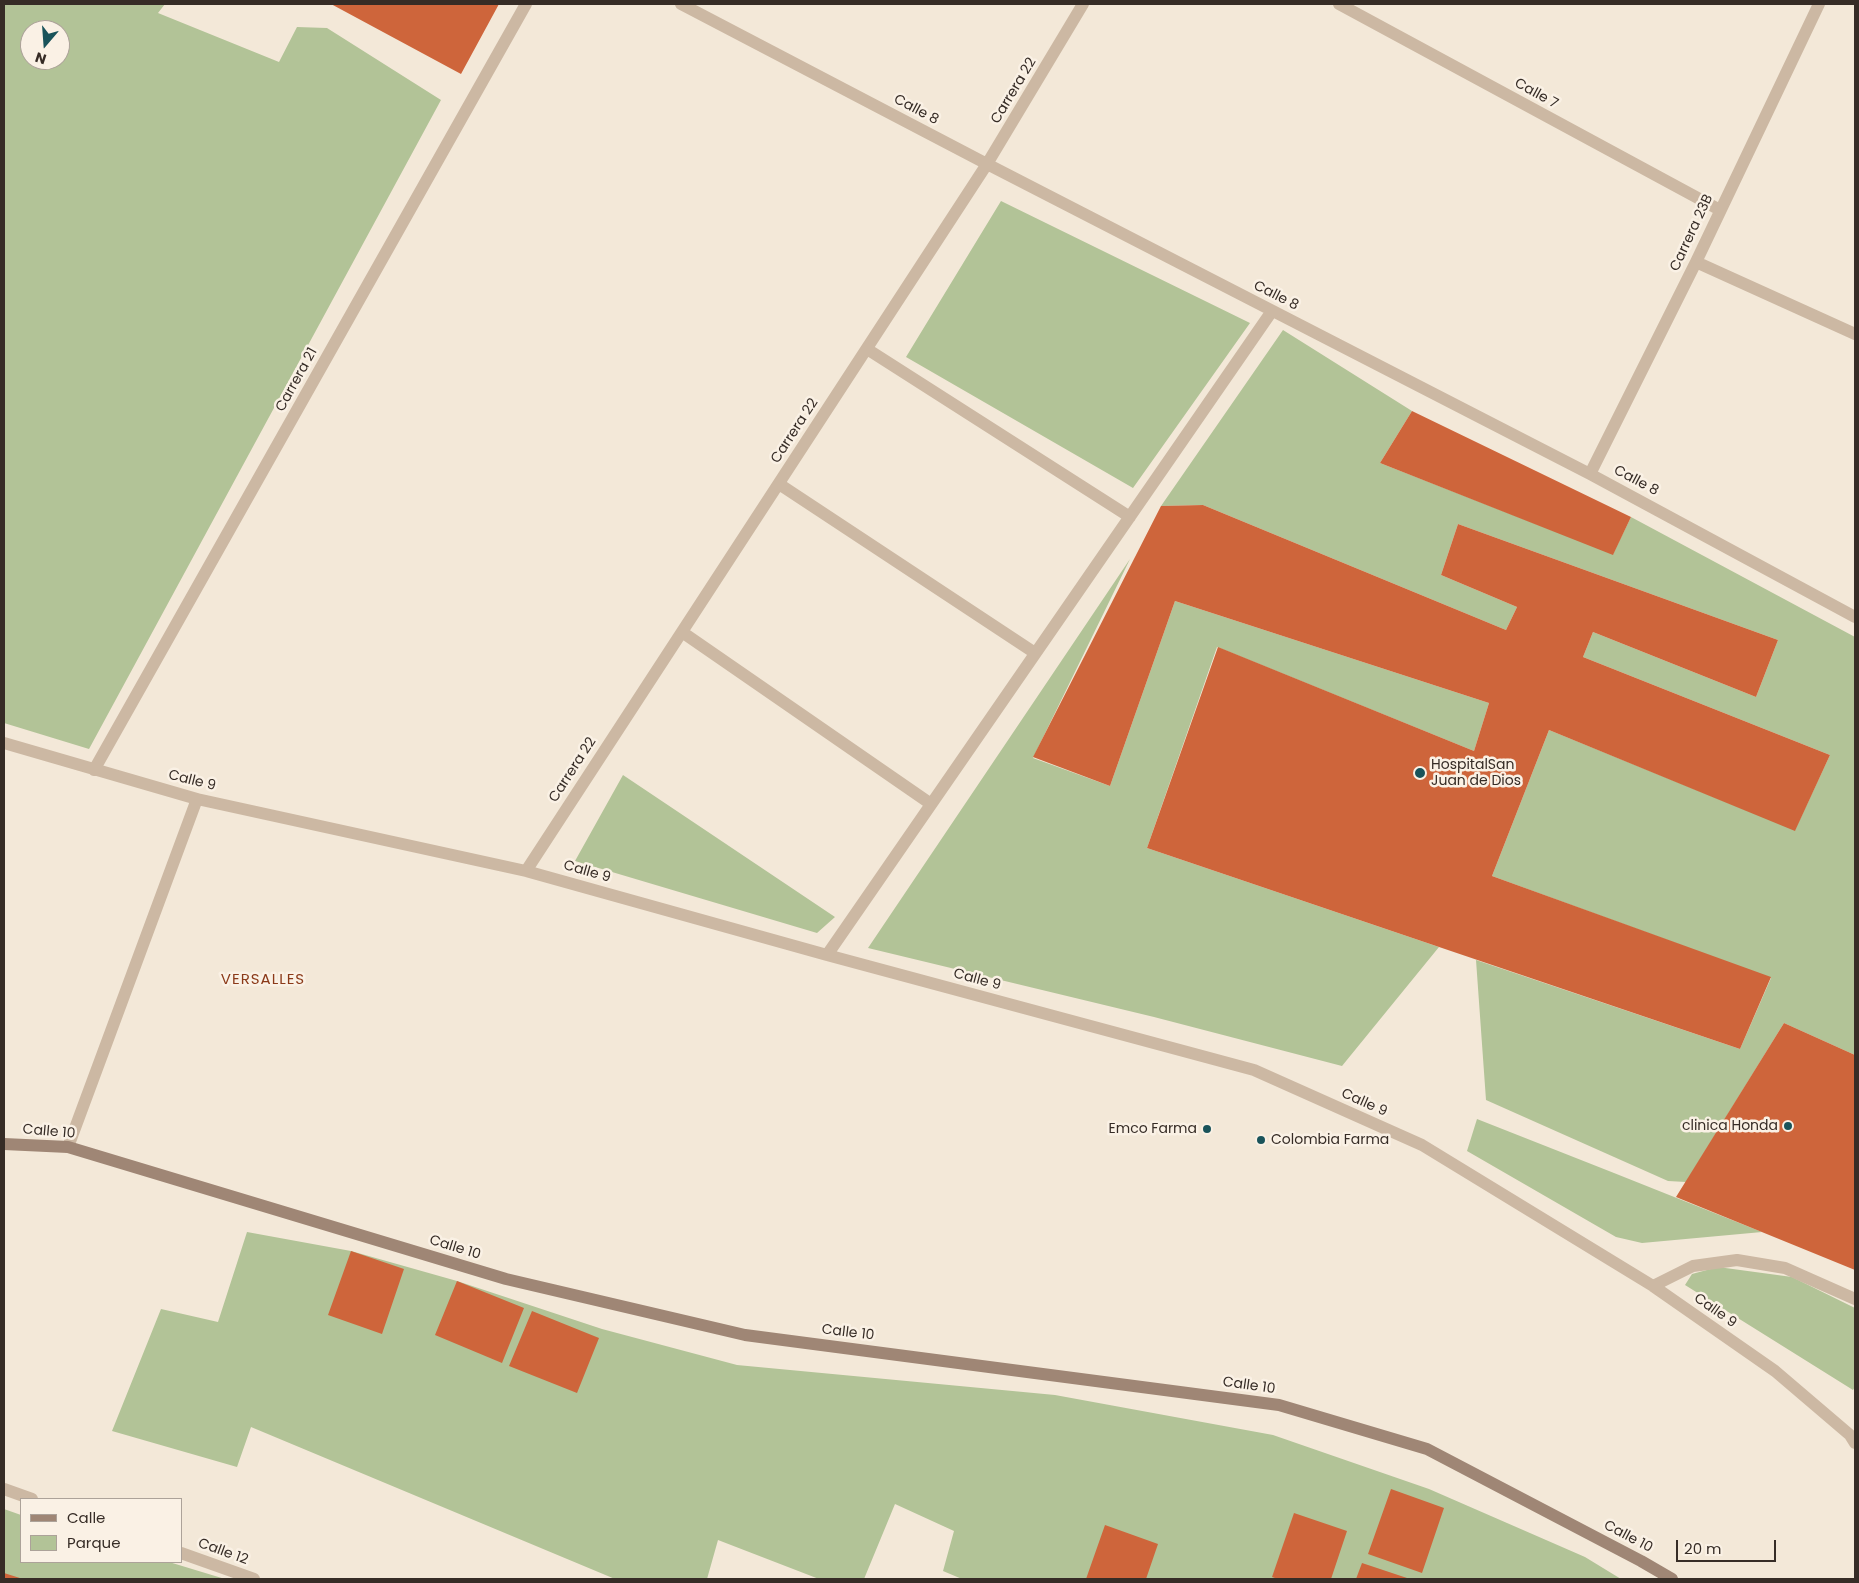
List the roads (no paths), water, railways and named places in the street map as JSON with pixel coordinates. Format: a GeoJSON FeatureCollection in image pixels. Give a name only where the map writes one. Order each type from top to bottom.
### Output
{"type":"FeatureCollection","features":[{"type":"Feature","properties":{"kind":"street","name":"Carrera 21"},"geometry":{"type":"LineString","coordinates":[[94,770],[526,4]]}},
{"type":"Feature","properties":{"kind":"street","name":"Calle 8"},"geometry":{"type":"LineString","coordinates":[[681,4],[987,164],[1590,474],[1855,617]]}},
{"type":"Feature","properties":{"kind":"street","name":"Carrera 22"},"geometry":{"type":"LineString","coordinates":[[526,871],[987,164],[1083,4]]}},
{"type":"Feature","properties":{"kind":"street","name":"Calle 7"},"geometry":{"type":"LineString","coordinates":[[1339,4],[1720,210]]}},
{"type":"Feature","properties":{"kind":"street","name":"Carrera 23B"},"geometry":{"type":"LineString","coordinates":[[1590,474],[1696,262],[1819,4]]}},
{"type":"Feature","properties":{"kind":"street"},"geometry":{"type":"LineString","coordinates":[[1696,262],[1855,334]]}},
{"type":"Feature","properties":{"kind":"street"},"geometry":{"type":"LineString","coordinates":[[827,954],[1272,311]]}},
{"type":"Feature","properties":{"kind":"street"},"geometry":{"type":"LineString","coordinates":[[867,349],[1130,517]]}},
{"type":"Feature","properties":{"kind":"street"},"geometry":{"type":"LineString","coordinates":[[778,484],[1035,653]]}},
{"type":"Feature","properties":{"kind":"street"},"geometry":{"type":"LineString","coordinates":[[682,632],[931,804]]}},
{"type":"Feature","properties":{"kind":"street","name":"Calle 9"},"geometry":{"type":"LineString","coordinates":[[4,743],[197,799],[526,871],[1254,1070],[1422,1145],[1653,1286],[1774,1372],[1854,1435]]}},
{"type":"Feature","properties":{"kind":"street"},"geometry":{"type":"LineString","coordinates":[[68,1147],[197,799]]}},
{"type":"Feature","properties":{"kind":"street","name":"Calle 10"},"geometry":{"type":"LineString","coordinates":[[4,1144],[68,1147],[506,1279],[745,1335],[1279,1405],[1427,1449],[1672,1579]]}},
{"type":"Feature","properties":{"kind":"street"},"geometry":{"type":"LineString","coordinates":[[1653,1286],[1693,1266],[1737,1260],[1785,1268],[1855,1299]]}},
{"type":"Feature","properties":{"kind":"street"},"geometry":{"type":"LineString","coordinates":[[4,1489],[29,1498]]}},
{"type":"Feature","properties":{"kind":"street","name":"Calle 12"},"geometry":{"type":"LineString","coordinates":[[182,1553],[254,1579]]}},
{"type":"Feature","properties":{"kind":"place","name":"HospitalSan Juan de Dios"},"geometry":{"type":"Point","coordinates":[1420,773]}},
{"type":"Feature","properties":{"kind":"place","name":"clinica Honda"},"geometry":{"type":"Point","coordinates":[1788,1126]}},
{"type":"Feature","properties":{"kind":"place","name":"Emco Farma"},"geometry":{"type":"Point","coordinates":[1207,1129]}},
{"type":"Feature","properties":{"kind":"place","name":"Colombia Farma"},"geometry":{"type":"Point","coordinates":[1261,1140]}},
{"type":"Feature","properties":{"kind":"district","name":"VERSALLES"},"geometry":{"type":"Point","coordinates":[263,980]}}]}
